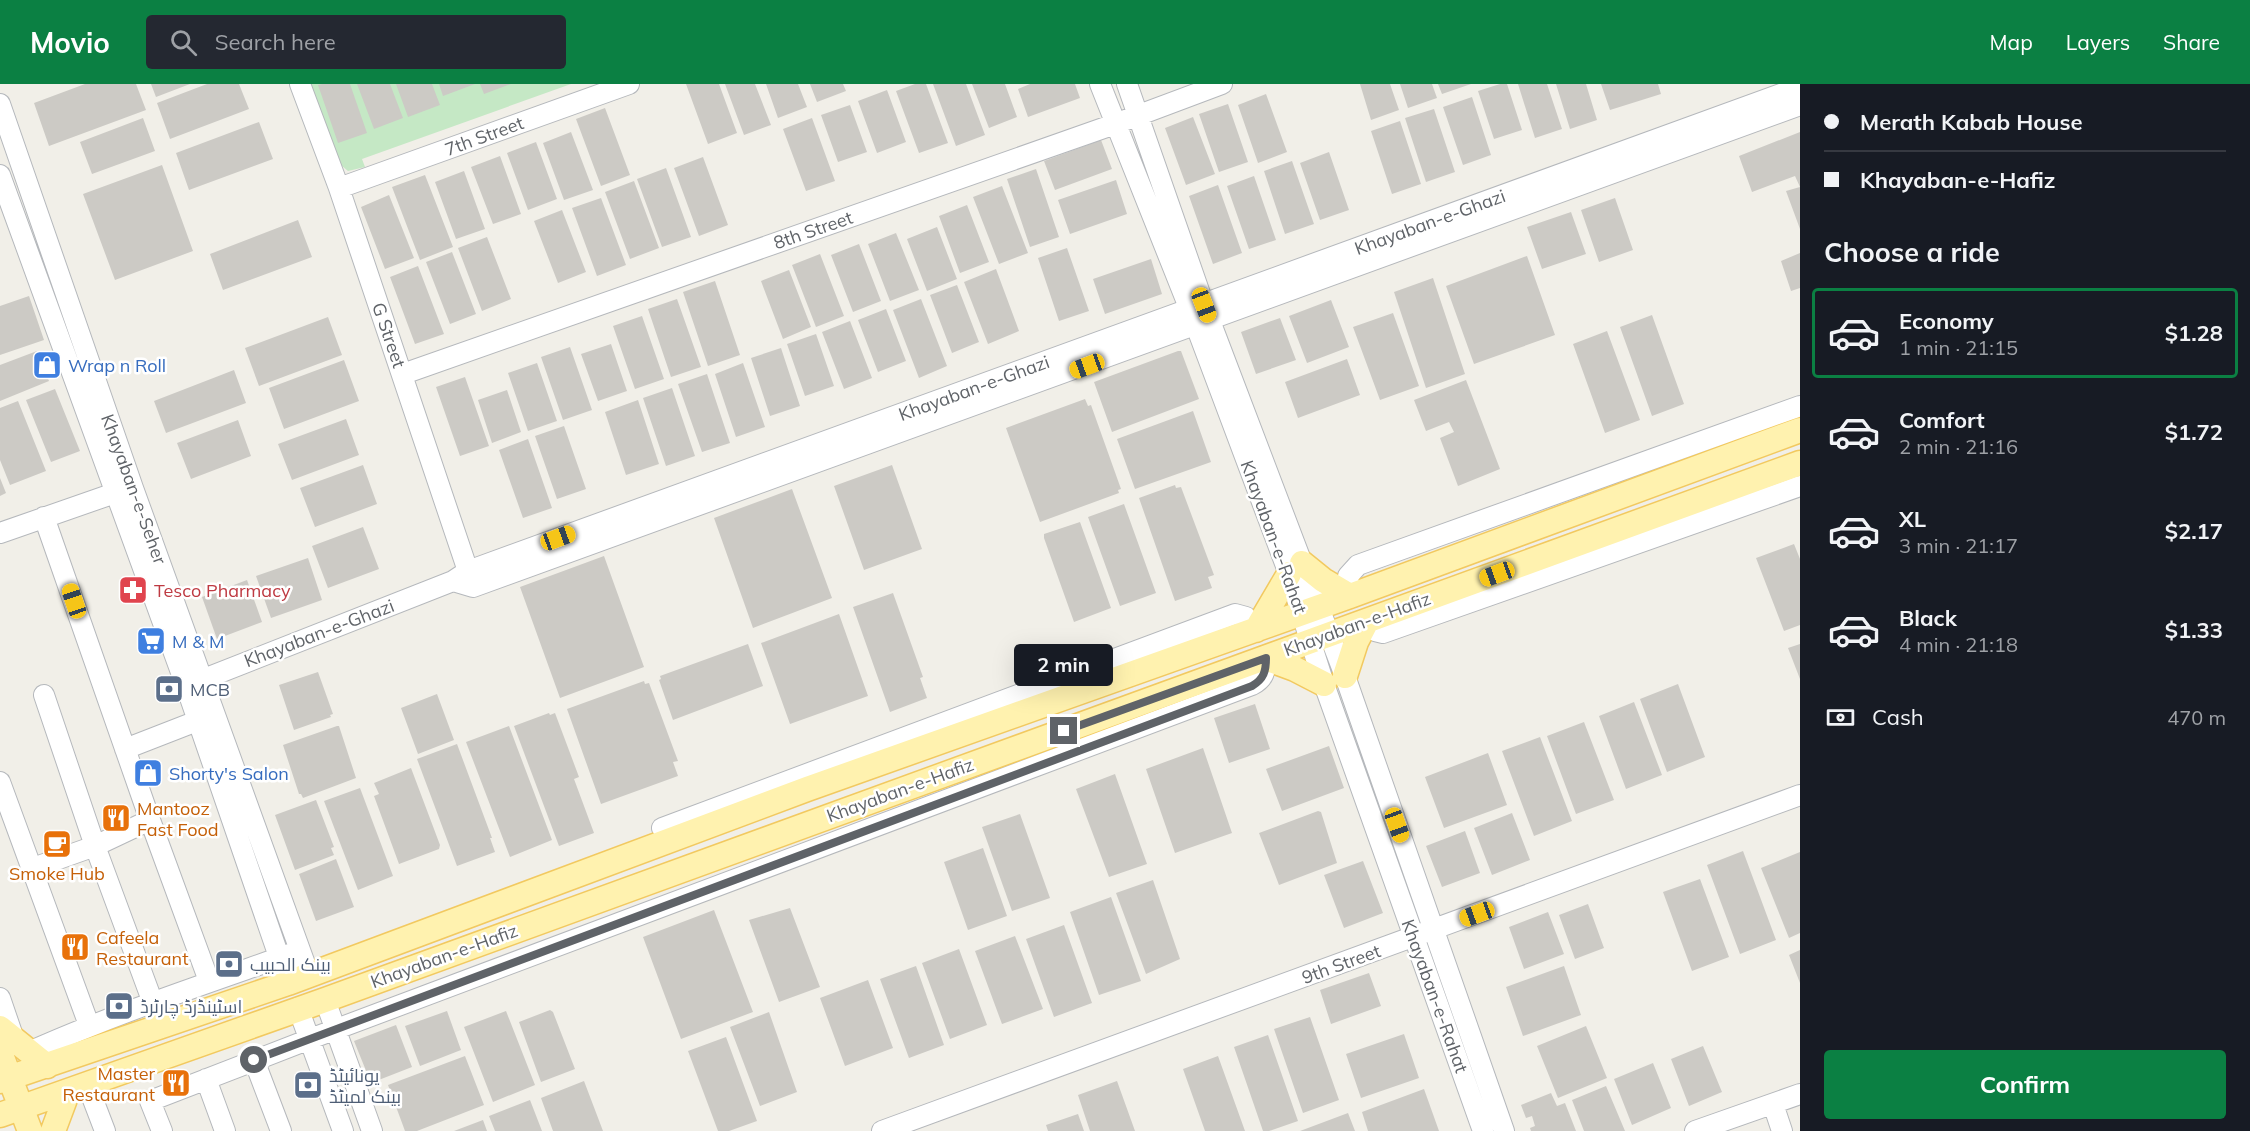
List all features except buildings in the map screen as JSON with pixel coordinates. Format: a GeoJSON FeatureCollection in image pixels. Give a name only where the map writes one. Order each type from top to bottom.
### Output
{"type":"FeatureCollection","features":[{"type":"Feature","properties":{"kind":"main road","name":"Khayaban-e-Hafiz"},"geometry":{"type":"LineString","coordinates":[[5,1080],[18,1048],[146,1032],[299,979],[807,789],[1310,611],[1800,430]]}},
{"type":"Feature","properties":{"kind":"main road","name":"Khayaban-e-Hafiz"},"geometry":{"type":"LineString","coordinates":[[10,1112],[325,1000],[1800,463]]}},
{"type":"Feature","properties":{"kind":"main road"},"geometry":{"type":"LineString","coordinates":[[1256,630],[1296,568],[1350,596]]}},
{"type":"Feature","properties":{"kind":"main road"},"geometry":{"type":"LineString","coordinates":[[1266,658],[1334,680],[1368,621]]}},
{"type":"Feature","properties":{"kind":"main road"},"geometry":{"type":"LineString","coordinates":[[807,789],[818,820]]}},
{"type":"Feature","properties":{"kind":"main road"},"geometry":{"type":"LineString","coordinates":[[18,1048],[5,1080],[10,1112],[30,1131]]}},
{"type":"Feature","properties":{"kind":"main road"},"geometry":{"type":"LineString","coordinates":[[53,1131],[78,1088]]}},
{"type":"Feature","properties":{"kind":"street","name":"G Street"},"geometry":{"type":"LineString","coordinates":[[300,84],[339,188],[403,374],[465,580]]}},
{"type":"Feature","properties":{"kind":"street","name":"7th Street"},"geometry":{"type":"LineString","coordinates":[[339,188],[629,84]]}},
{"type":"Feature","properties":{"kind":"street","name":"Khayaban-e-Rahat"},"geometry":{"type":"LineString","coordinates":[[1100,84],[1115,124],[1200,315],[1296,568],[1334,680],[1414,938],[1483,1131]]}},
{"type":"Feature","properties":{"kind":"street","name":"Khayaban-e-Rahat"},"geometry":{"type":"LineString","coordinates":[[1127,84],[1200,315]]}},
{"type":"Feature","properties":{"kind":"street","name":"8th Street"},"geometry":{"type":"LineString","coordinates":[[403,374],[1115,124],[1222,84]]}},
{"type":"Feature","properties":{"kind":"street","name":"Khayaban-e-Ghazi"},"geometry":{"type":"LineString","coordinates":[[1200,315],[1800,87]]}},
{"type":"Feature","properties":{"kind":"street","name":"Khayaban-e-Seher"},"geometry":{"type":"LineString","coordinates":[[0,104],[133,488],[194,682]]}},
{"type":"Feature","properties":{"kind":"street","name":"Khayaban-e-Ghazi"},"geometry":{"type":"LineString","coordinates":[[194,682],[465,580],[1200,315],[1800,105]]}},
{"type":"Feature","properties":{"kind":"street","name":"Khayaban-e-Seher"},"geometry":{"type":"LineString","coordinates":[[0,174],[115,493],[194,682],[300,951],[299,979]]}},
{"type":"Feature","properties":{"kind":"street"},"geometry":{"type":"LineString","coordinates":[[1350,596],[1348,576],[1358,565],[1800,406]]}},
{"type":"Feature","properties":{"kind":"street"},"geometry":{"type":"LineString","coordinates":[[1368,621],[1375,631],[1383,633],[1800,486]]}},
{"type":"Feature","properties":{"kind":"street"},"geometry":{"type":"LineString","coordinates":[[0,533],[115,493]]}},
{"type":"Feature","properties":{"kind":"street"},"geometry":{"type":"LineString","coordinates":[[44,517],[124,749],[209,981]]}},
{"type":"Feature","properties":{"kind":"street"},"geometry":{"type":"LineString","coordinates":[[662,828],[1234,614],[1246,617],[1256,630]]}},
{"type":"Feature","properties":{"kind":"street"},"geometry":{"type":"LineString","coordinates":[[162,1131],[150,1101],[1252,686],[1264,675],[1266,658]]}},
{"type":"Feature","properties":{"kind":"street","name":"Khayaban-e-Rahat"},"geometry":{"type":"LineString","coordinates":[[1334,680],[1434,930],[1504,1131]]}},
{"type":"Feature","properties":{"kind":"street"},"geometry":{"type":"LineString","coordinates":[[194,682],[197,721],[280,958],[299,979]]}},
{"type":"Feature","properties":{"kind":"street"},"geometry":{"type":"LineString","coordinates":[[44,694],[145,1005],[146,1032]]}},
{"type":"Feature","properties":{"kind":"street"},"geometry":{"type":"LineString","coordinates":[[124,749],[197,721]]}},
{"type":"Feature","properties":{"kind":"street"},"geometry":{"type":"LineString","coordinates":[[1,789],[33,868],[89,1025]]}},
{"type":"Feature","properties":{"kind":"street","name":"9th Street"},"geometry":{"type":"LineString","coordinates":[[882,1131],[1800,795]]}},
{"type":"Feature","properties":{"kind":"street"},"geometry":{"type":"LineString","coordinates":[[33,868],[95,846],[150,820]]}},
{"type":"Feature","properties":{"kind":"street"},"geometry":{"type":"LineString","coordinates":[[0,998],[18,1048],[300,951]]}},
{"type":"Feature","properties":{"kind":"street"},"geometry":{"type":"LineString","coordinates":[[325,1000],[372,1131]]}},
{"type":"Feature","properties":{"kind":"street"},"geometry":{"type":"LineString","coordinates":[[298,1008],[343,1131]]}},
{"type":"Feature","properties":{"kind":"street"},"geometry":{"type":"LineString","coordinates":[[254,1060],[281,1131]]}},
{"type":"Feature","properties":{"kind":"street"},"geometry":{"type":"LineString","coordinates":[[206,1079],[225,1131]]}},
{"type":"Feature","properties":{"kind":"street"},"geometry":{"type":"LineString","coordinates":[[78,1088],[105,1131]]}},
{"type":"Feature","properties":{"kind":"street"},"geometry":{"type":"LineString","coordinates":[[1695,1131],[1742,1123],[1773,1104],[1800,1094]]}},
{"type":"Feature","properties":{"kind":"street"},"geometry":{"type":"LineString","coordinates":[[1773,1104],[1782,1131]]}},
{"type":"Feature","properties":{"kind":"green space"},"geometry":{"type":"Polygon","coordinates":[[[307,84],[571,84],[362,159],[365,167],[348,171],[336,161],[307,84]]]}},
{"type":"Feature","properties":{"kind":"place","name":"Wrap n Roll"},"geometry":{"type":"Point","coordinates":[47,365]}},
{"type":"Feature","properties":{"kind":"place","name":"Tesco Pharmacy"},"geometry":{"type":"Point","coordinates":[133,590]}},
{"type":"Feature","properties":{"kind":"place","name":"M & M"},"geometry":{"type":"Point","coordinates":[151,641]}},
{"type":"Feature","properties":{"kind":"place","name":"MCB"},"geometry":{"type":"Point","coordinates":[169,689]}},
{"type":"Feature","properties":{"kind":"place","name":"Shorty's Salon"},"geometry":{"type":"Point","coordinates":[148,773]}},
{"type":"Feature","properties":{"kind":"place","name":"Mantooz Fast Food"},"geometry":{"type":"Point","coordinates":[116,818]}},
{"type":"Feature","properties":{"kind":"place","name":"Smoke Hub"},"geometry":{"type":"Point","coordinates":[57,844]}},
{"type":"Feature","properties":{"kind":"place","name":"Cafeela Restaurant"},"geometry":{"type":"Point","coordinates":[75,947]}},
{"type":"Feature","properties":{"kind":"place","name":"بينک الحبيب"},"geometry":{"type":"Point","coordinates":[229,964]}},
{"type":"Feature","properties":{"kind":"place","name":"اسٹینڈرڈ چارٹرڈ"},"geometry":{"type":"Point","coordinates":[119,1006]}},
{"type":"Feature","properties":{"kind":"place","name":"Master Restaurant"},"geometry":{"type":"Point","coordinates":[176,1083]}},
{"type":"Feature","properties":{"kind":"place","name":"یونائیٹڈ بینک لمیٹڈ"},"geometry":{"type":"Point","coordinates":[308,1085]}},
{"type":"Feature","properties":{"kind":"route"},"geometry":{"type":"LineString","coordinates":[[254,1060],[1252,686],[1264,675],[1266,658],[1064,731]]}}]}
